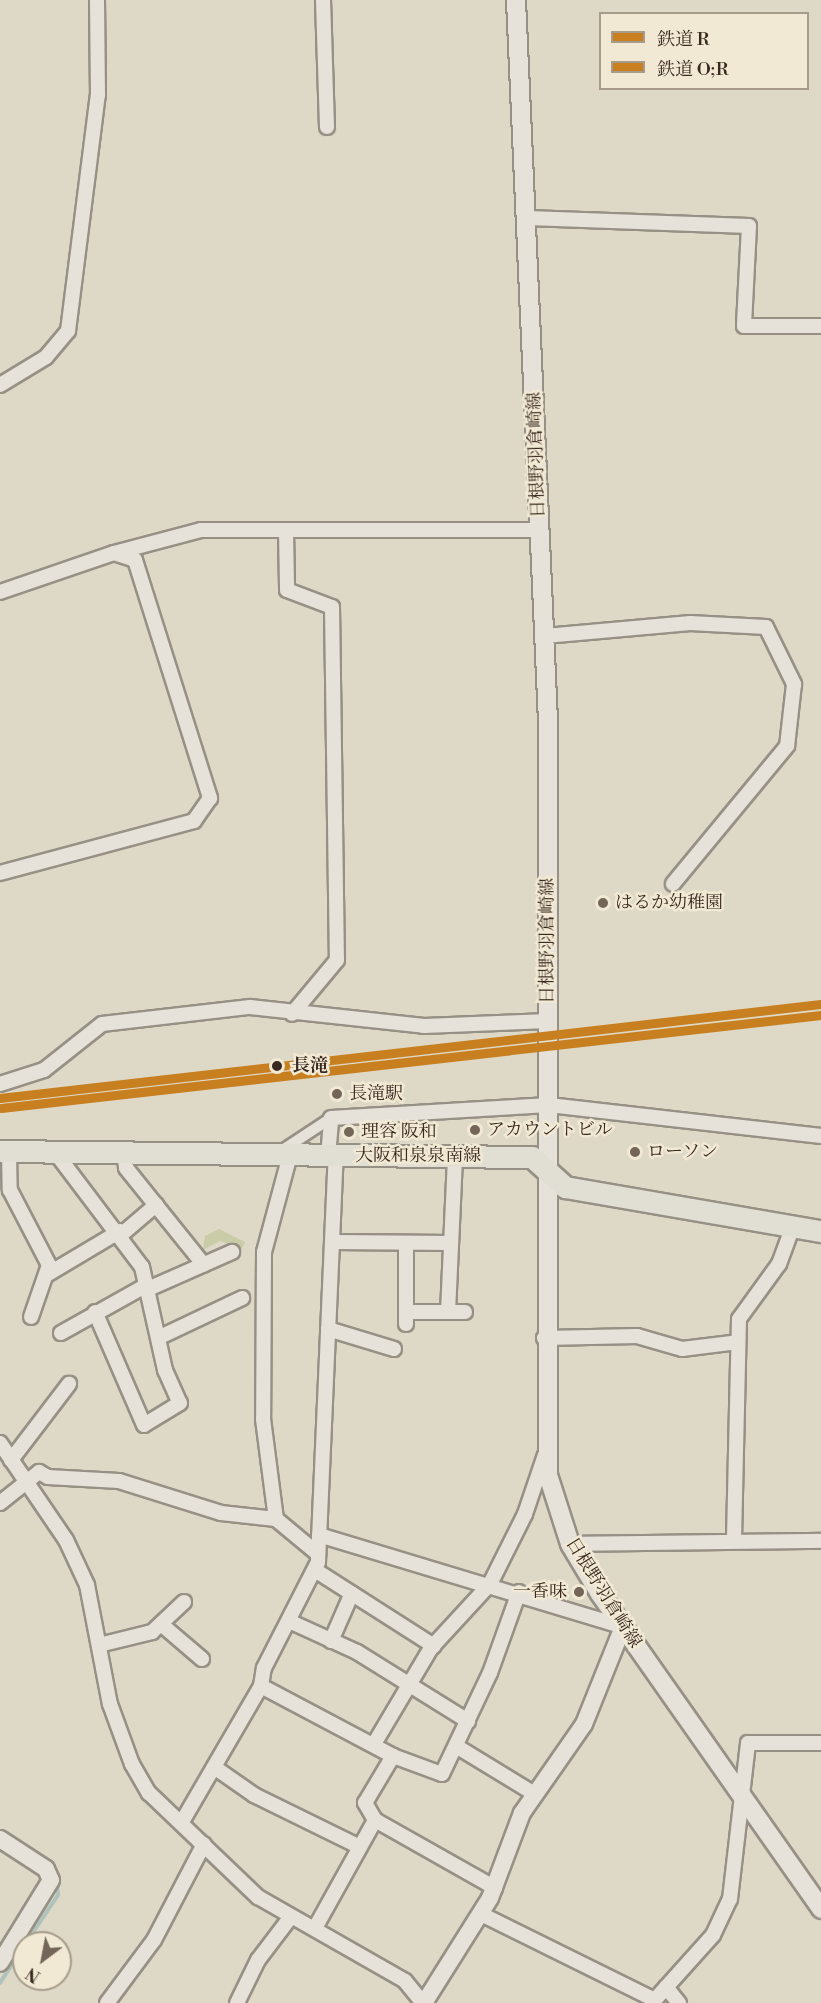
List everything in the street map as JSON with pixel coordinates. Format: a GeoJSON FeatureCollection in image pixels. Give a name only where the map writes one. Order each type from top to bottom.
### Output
{"type":"FeatureCollection","features":[{"type":"Feature","properties":{"kind":"main road","name":"日根野羽倉崎線"},"geometry":{"type":"LineString","coordinates":[[516,0],[528,218],[545,636],[549,1105],[544,1338],[545,1455],[570,1544],[623,1627],[821,1909]]}},
{"type":"Feature","properties":{"kind":"main road","name":"大阪和泉泉南線"},"geometry":{"type":"LineString","coordinates":[[4,1151],[532,1157],[547,1168],[565,1187],[821,1231]]}},
{"type":"Feature","properties":{"kind":"street"},"geometry":{"type":"LineString","coordinates":[[0,385],[46,357],[68,331],[98,95],[97,0]]}},
{"type":"Feature","properties":{"kind":"street"},"geometry":{"type":"LineString","coordinates":[[323,0],[327,127]]}},
{"type":"Feature","properties":{"kind":"street"},"geometry":{"type":"LineString","coordinates":[[528,218],[749,226],[744,326],[821,326]]}},
{"type":"Feature","properties":{"kind":"street"},"geometry":{"type":"LineString","coordinates":[[286,530],[287,590],[332,607],[337,960],[292,1014]]}},
{"type":"Feature","properties":{"kind":"street"},"geometry":{"type":"LineString","coordinates":[[0,592],[186,531],[540,530]]}},
{"type":"Feature","properties":{"kind":"street"},"geometry":{"type":"LineString","coordinates":[[0,873],[194,821],[210,798],[135,560],[114,553]]}},
{"type":"Feature","properties":{"kind":"street"},"geometry":{"type":"LineString","coordinates":[[545,636],[690,623],[766,627],[794,684],[787,746],[673,884]]}},
{"type":"Feature","properties":{"kind":"street"},"geometry":{"type":"LineString","coordinates":[[0,1084],[44,1070],[102,1024],[250,1007],[292,1014],[423,1026],[548,1021]]}},
{"type":"Feature","properties":{"kind":"street"},"geometry":{"type":"LineString","coordinates":[[276,1519],[261,1370],[264,1252],[282,1155],[331,1118],[549,1105],[821,1136]]}},
{"type":"Feature","properties":{"kind":"street"},"geometry":{"type":"LineString","coordinates":[[183,1820],[261,1686],[264,1668],[315,1570],[318,1554],[333,1242],[331,1118]]}},
{"type":"Feature","properties":{"kind":"street"},"geometry":{"type":"LineString","coordinates":[[4,1151],[10,1190],[46,1251],[48,1274],[31,1317]]}},
{"type":"Feature","properties":{"kind":"street"},"geometry":{"type":"LineString","coordinates":[[55,1152],[121,1232],[147,1287],[160,1337],[165,1370],[180,1403],[144,1425],[95,1312]]}},
{"type":"Feature","properties":{"kind":"street"},"geometry":{"type":"LineString","coordinates":[[124,1153],[126,1168],[204,1265]]}},
{"type":"Feature","properties":{"kind":"street"},"geometry":{"type":"LineString","coordinates":[[448,1312],[455,1157]]}},
{"type":"Feature","properties":{"kind":"street"},"geometry":{"type":"LineString","coordinates":[[48,1274],[121,1232],[156,1205]]}},
{"type":"Feature","properties":{"kind":"street"},"geometry":{"type":"LineString","coordinates":[[734,1539],[739,1319],[779,1264],[793,1226]]}},
{"type":"Feature","properties":{"kind":"street"},"geometry":{"type":"LineString","coordinates":[[333,1242],[451,1243]]}},
{"type":"Feature","properties":{"kind":"street"},"geometry":{"type":"LineString","coordinates":[[406,1242],[406,1318],[465,1312]]}},
{"type":"Feature","properties":{"kind":"street"},"geometry":{"type":"LineString","coordinates":[[61,1333],[95,1312],[147,1287],[232,1252]]}},
{"type":"Feature","properties":{"kind":"street"},"geometry":{"type":"LineString","coordinates":[[160,1337],[242,1298]]}},
{"type":"Feature","properties":{"kind":"street"},"geometry":{"type":"LineString","coordinates":[[328,1329],[394,1349]]}},
{"type":"Feature","properties":{"kind":"street"},"geometry":{"type":"LineString","coordinates":[[544,1338],[637,1336],[682,1349],[738,1342]]}},
{"type":"Feature","properties":{"kind":"street"},"geometry":{"type":"LineString","coordinates":[[11,1460],[69,1384]]}},
{"type":"Feature","properties":{"kind":"street"},"geometry":{"type":"LineString","coordinates":[[0,1443],[66,1540],[87,1586],[110,1704],[132,1764],[149,1792],[183,1820],[258,1897],[290,1918],[315,1928],[405,1981],[424,2003],[495,1888],[504,1851],[533,1793],[584,1724],[623,1627],[519,1592],[319,1535]]}},
{"type":"Feature","properties":{"kind":"street"},"geometry":{"type":"LineString","coordinates":[[375,1744],[407,1684],[434,1646],[490,1584],[525,1514],[545,1455]]}},
{"type":"Feature","properties":{"kind":"street"},"geometry":{"type":"LineString","coordinates":[[0,1503],[39,1472],[48,1478],[119,1482],[221,1513],[276,1519],[318,1554]]}},
{"type":"Feature","properties":{"kind":"street"},"geometry":{"type":"LineString","coordinates":[[570,1544],[734,1539],[821,1541]]}},
{"type":"Feature","properties":{"kind":"street"},"geometry":{"type":"LineString","coordinates":[[315,1570],[434,1646]]}},
{"type":"Feature","properties":{"kind":"street"},"geometry":{"type":"LineString","coordinates":[[261,1686],[375,1744],[393,1756],[442,1774],[468,1720],[519,1592]]}},
{"type":"Feature","properties":{"kind":"street"},"geometry":{"type":"LineString","coordinates":[[332,1641],[352,1593]]}},
{"type":"Feature","properties":{"kind":"street"},"geometry":{"type":"LineString","coordinates":[[99,1645],[152,1632],[184,1602]]}},
{"type":"Feature","properties":{"kind":"street"},"geometry":{"type":"LineString","coordinates":[[289,1621],[332,1641],[468,1720]]}},
{"type":"Feature","properties":{"kind":"street"},"geometry":{"type":"LineString","coordinates":[[161,1624],[202,1659]]}},
{"type":"Feature","properties":{"kind":"street"},"geometry":{"type":"LineString","coordinates":[[481,1914],[653,2001],[713,1935],[730,1899],[748,1743],[821,1743]]}},
{"type":"Feature","properties":{"kind":"street"},"geometry":{"type":"LineString","coordinates":[[456,1746],[533,1793]]}},
{"type":"Feature","properties":{"kind":"street"},"geometry":{"type":"LineString","coordinates":[[393,1756],[365,1803],[375,1820],[495,1888]]}},
{"type":"Feature","properties":{"kind":"street"},"geometry":{"type":"LineString","coordinates":[[214,1767],[254,1795],[360,1847]]}},
{"type":"Feature","properties":{"kind":"street"},"geometry":{"type":"LineString","coordinates":[[315,1928],[375,1820]]}},
{"type":"Feature","properties":{"kind":"street"},"geometry":{"type":"LineString","coordinates":[[0,1839],[46,1869],[51,1880],[0,1964]]}},
{"type":"Feature","properties":{"kind":"street"},"geometry":{"type":"LineString","coordinates":[[107,2003],[154,1940],[204,1844]]}},
{"type":"Feature","properties":{"kind":"street"},"geometry":{"type":"LineString","coordinates":[[237,2003],[258,1960],[290,1918]]}},
{"type":"Feature","properties":{"kind":"street"},"geometry":{"type":"LineString","coordinates":[[666,1987],[679,2003]]}},
{"type":"Feature","properties":{"kind":"green space"},"geometry":{"type":"Polygon","coordinates":[[[219,1229],[245,1242],[239,1254],[236,1247],[220,1241],[203,1250],[205,1236],[219,1229]]]}},
{"type":"Feature","properties":{"kind":"waterway"},"geometry":{"type":"LineString","coordinates":[[31,1849],[51,1864]]}},
{"type":"Feature","properties":{"kind":"waterway"},"geometry":{"type":"LineString","coordinates":[[34,1931],[58,1895],[56,1873]]}},
{"type":"Feature","properties":{"kind":"waterway"},"geometry":{"type":"LineString","coordinates":[[0,1983],[12,1964]]}},
{"type":"Feature","properties":{"kind":"rail line","name":"R"},"geometry":{"type":"LineString","coordinates":[[0,1098],[821,1004]]}},
{"type":"Feature","properties":{"kind":"rail line","name":"O;R"},"geometry":{"type":"LineString","coordinates":[[1,1108],[821,1015]]}},
{"type":"Feature","properties":{"kind":"place","name":"はるか幼稚園"},"geometry":{"type":"Point","coordinates":[603,903]}},
{"type":"Feature","properties":{"kind":"place","name":"長滝"},"geometry":{"type":"Point","coordinates":[277,1066]}},
{"type":"Feature","properties":{"kind":"place","name":"長滝駅"},"geometry":{"type":"Point","coordinates":[337,1094]}},
{"type":"Feature","properties":{"kind":"place","name":"アカウントビル"},"geometry":{"type":"Point","coordinates":[475,1130]}},
{"type":"Feature","properties":{"kind":"place","name":"理容 阪和"},"geometry":{"type":"Point","coordinates":[349,1132]}},
{"type":"Feature","properties":{"kind":"place","name":"ローソン"},"geometry":{"type":"Point","coordinates":[635,1152]}},
{"type":"Feature","properties":{"kind":"place","name":"一香味"},"geometry":{"type":"Point","coordinates":[579,1592]}}]}
